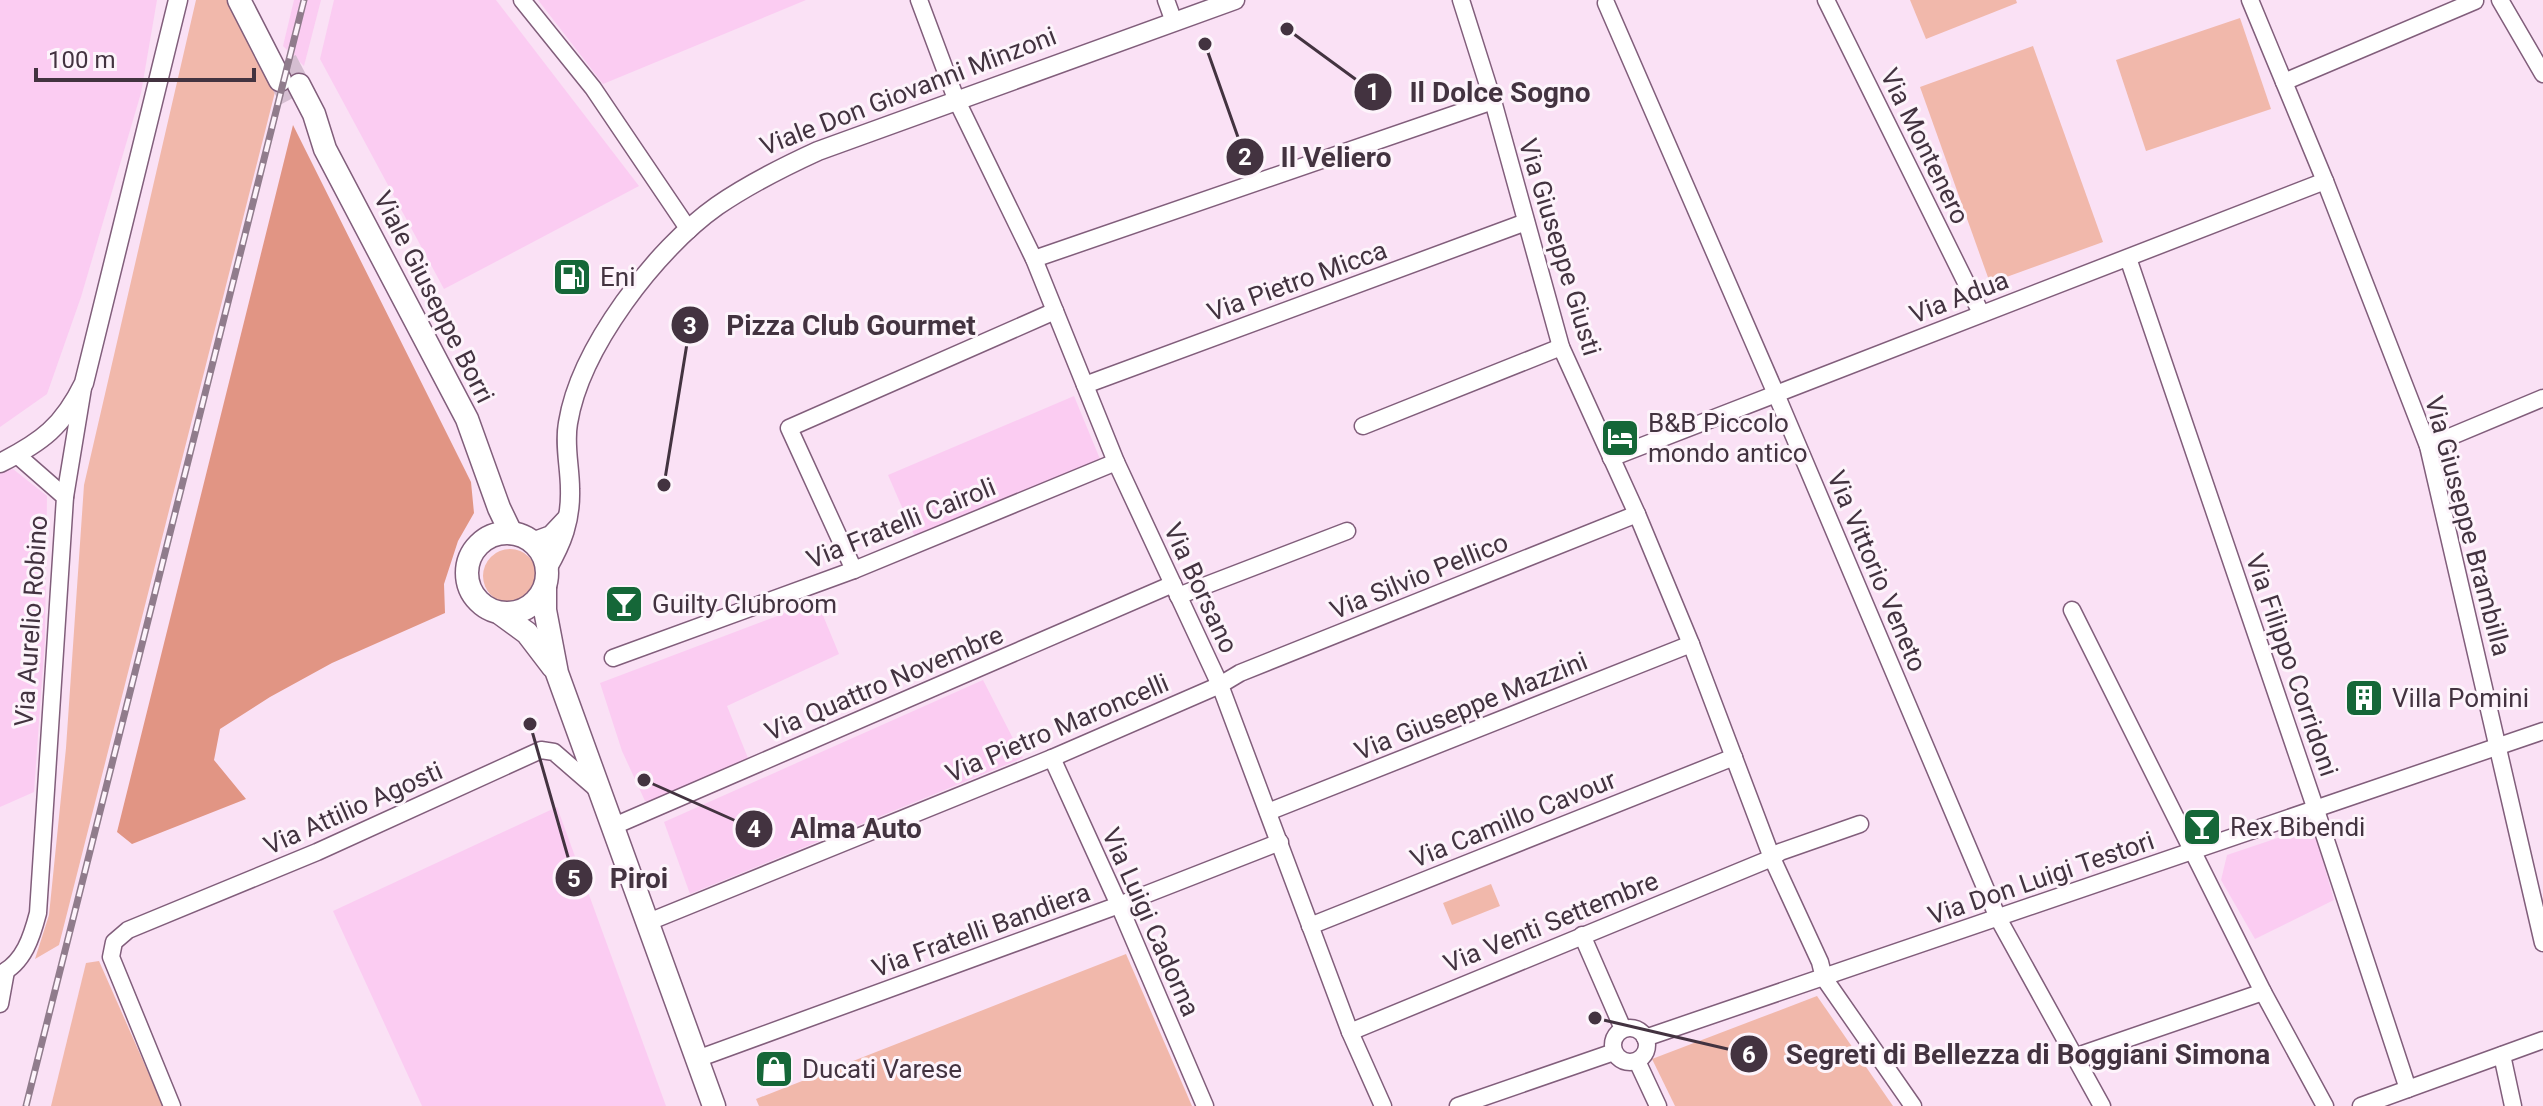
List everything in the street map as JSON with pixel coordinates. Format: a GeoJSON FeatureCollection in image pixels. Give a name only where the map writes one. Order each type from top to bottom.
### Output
{"type":"FeatureCollection","features":[{"type":"Feature","properties":{"kind":"main road","name":"Viale Giuseppe Borri"},"geometry":{"type":"LineString","coordinates":[[239,0],[290,83],[314,114],[325,149],[467,419],[486,475],[511,533]]}},
{"type":"Feature","properties":{"kind":"main road","name":"Viale Giuseppe Borri"},"geometry":{"type":"LineString","coordinates":[[253,0],[290,83]]}},
{"type":"Feature","properties":{"kind":"main road","name":"Viale Giuseppe Borri"},"geometry":{"type":"LineString","coordinates":[[484,539],[486,475]]}},
{"type":"Feature","properties":{"kind":"main road"},"geometry":{"type":"LineString","coordinates":[[546,578],[538,600],[527,609],[501,614],[487,610],[476,601],[469,589],[467,561],[474,548],[497,533],[511,533],[532,542],[540,550],[546,578],[545,610],[557,673],[714,1106]]}},
{"type":"Feature","properties":{"kind":"main road"},"geometry":{"type":"LineString","coordinates":[[501,614],[527,633],[557,673]]}},
{"type":"Feature","properties":{"kind":"street","name":"Via Aurelio Robino"},"geometry":{"type":"LineString","coordinates":[[3,972],[31,940],[38,913],[65,497],[84,383],[178,0]]}},
{"type":"Feature","properties":{"kind":"street"},"geometry":{"type":"LineString","coordinates":[[522,0],[593,88],[689,230]]}},
{"type":"Feature","properties":{"kind":"street","name":"Via Borsano"},"geometry":{"type":"LineString","coordinates":[[919,0],[956,99],[1034,259],[1116,462],[1220,685],[1350,1032],[1383,1106]]}},
{"type":"Feature","properties":{"kind":"street"},"geometry":{"type":"LineString","coordinates":[[1166,0],[1174,22]]}},
{"type":"Feature","properties":{"kind":"street","name":"Viale Don Giovanni Minzoni"},"geometry":{"type":"LineString","coordinates":[[546,578],[564,537],[570,512],[566,450],[568,422],[578,387],[603,334],[637,285],[715,207],[767,174],[818,151],[1235,0]]}},
{"type":"Feature","properties":{"kind":"street","name":"Via Giuseppe Giusti"},"geometry":{"type":"LineString","coordinates":[[1461,0],[1493,101],[1561,347],[1637,514],[1691,644],[1772,858],[1820,962],[1824,978],[1913,1106]]}},
{"type":"Feature","properties":{"kind":"street","name":"Via Montenero"},"geometry":{"type":"LineString","coordinates":[[1826,0],[1981,313]]}},
{"type":"Feature","properties":{"kind":"street","name":"Via Giuseppe Brambilla"},"geometry":{"type":"LineString","coordinates":[[2250,0],[2325,181],[2428,446],[2543,943]]}},
{"type":"Feature","properties":{"kind":"street"},"geometry":{"type":"LineString","coordinates":[[2500,0],[2543,74]]}},
{"type":"Feature","properties":{"kind":"street"},"geometry":{"type":"LineString","coordinates":[[2284,82],[2475,1]]}},
{"type":"Feature","properties":{"kind":"street","name":"Via Vittorio Veneto"},"geometry":{"type":"LineString","coordinates":[[1606,3],[1998,918],[2102,1106]]}},
{"type":"Feature","properties":{"kind":"street"},"geometry":{"type":"LineString","coordinates":[[1034,259],[1493,101]]}},
{"type":"Feature","properties":{"kind":"street","name":"Via Adua"},"geometry":{"type":"LineString","coordinates":[[1611,458],[2325,181]]}},
{"type":"Feature","properties":{"kind":"street","name":"Via Pietro Micca"},"geometry":{"type":"LineString","coordinates":[[1085,385],[1526,222]]}},
{"type":"Feature","properties":{"kind":"street","name":"Via Filippo Corridoni"},"geometry":{"type":"LineString","coordinates":[[2128,258],[2408,1089]]}},
{"type":"Feature","properties":{"kind":"street"},"geometry":{"type":"LineString","coordinates":[[854,570],[789,428],[1055,311]]}},
{"type":"Feature","properties":{"kind":"street"},"geometry":{"type":"LineString","coordinates":[[1363,426],[1561,347]]}},
{"type":"Feature","properties":{"kind":"street","name":"Via Aurelio Robino"},"geometry":{"type":"LineString","coordinates":[[65,497],[8,459],[55,429],[71,409],[84,383]]}},
{"type":"Feature","properties":{"kind":"street"},"geometry":{"type":"LineString","coordinates":[[2428,446],[2543,398]]}},
{"type":"Feature","properties":{"kind":"street","name":"Via Fratelli Cairoli"},"geometry":{"type":"LineString","coordinates":[[613,658],[854,570],[1116,462]]}},
{"type":"Feature","properties":{"kind":"street"},"geometry":{"type":"LineString","coordinates":[[532,542],[551,535],[570,512]]}},
{"type":"Feature","properties":{"kind":"street","name":"Via Silvio Pellico"},"geometry":{"type":"LineString","coordinates":[[1220,685],[1240,673],[1637,514]]}},
{"type":"Feature","properties":{"kind":"street","name":"Via Quattro Novembre"},"geometry":{"type":"LineString","coordinates":[[614,826],[1176,590],[1347,531]]}},
{"type":"Feature","properties":{"kind":"street"},"geometry":{"type":"LineString","coordinates":[[2072,610],[2263,992],[2325,1106]]}},
{"type":"Feature","properties":{"kind":"street","name":"Via Giuseppe Mazzini"},"geometry":{"type":"LineString","coordinates":[[1268,812],[1691,644]]}},
{"type":"Feature","properties":{"kind":"street","name":"Via Pietro Maroncelli"},"geometry":{"type":"LineString","coordinates":[[646,923],[1052,758],[1220,685]]}},
{"type":"Feature","properties":{"kind":"street","name":"Via Don Luigi Testori"},"geometry":{"type":"LineString","coordinates":[[1645,1038],[2543,731]]}},
{"type":"Feature","properties":{"kind":"street","name":"Via Attilio Agosti"},"geometry":{"type":"LineString","coordinates":[[172,1106],[111,957],[114,942],[128,930],[317,852],[541,750],[554,752],[602,794]]}},
{"type":"Feature","properties":{"kind":"street","name":"Via Camillo Cavour"},"geometry":{"type":"LineString","coordinates":[[1310,926],[1734,757]]}},
{"type":"Feature","properties":{"kind":"street","name":"Via Luigi Cadorna"},"geometry":{"type":"LineString","coordinates":[[1052,758],[1205,1106]]}},
{"type":"Feature","properties":{"kind":"street"},"geometry":{"type":"LineString","coordinates":[[1772,858],[1780,852],[1860,824]]}},
{"type":"Feature","properties":{"kind":"street","name":"Via Fratelli Bandiera"},"geometry":{"type":"LineString","coordinates":[[697,1059],[1119,905],[1280,842]]}},
{"type":"Feature","properties":{"kind":"street","name":"Via Venti Settembre"},"geometry":{"type":"LineString","coordinates":[[1350,1032],[1772,858]]}},
{"type":"Feature","properties":{"kind":"street"},"geometry":{"type":"LineString","coordinates":[[1582,935],[1623,1029]]}},
{"type":"Feature","properties":{"kind":"street"},"geometry":{"type":"LineString","coordinates":[[0,1004],[3,972]]}},
{"type":"Feature","properties":{"kind":"street"},"geometry":{"type":"LineString","coordinates":[[2074,1057],[2263,992]]}},
{"type":"Feature","properties":{"kind":"street"},"geometry":{"type":"LineString","coordinates":[[1623,1029],[1636,1029],[1645,1038],[1646,1051],[1637,1061],[1624,1061],[1614,1052],[1614,1038],[1623,1029]]}},
{"type":"Feature","properties":{"kind":"street"},"geometry":{"type":"LineString","coordinates":[[2361,1106],[2543,1040]]}},
{"type":"Feature","properties":{"kind":"street"},"geometry":{"type":"LineString","coordinates":[[1458,1106],[1614,1052]]}},
{"type":"Feature","properties":{"kind":"street"},"geometry":{"type":"LineString","coordinates":[[2502,1055],[2513,1106]]}},
{"type":"Feature","properties":{"kind":"street"},"geometry":{"type":"LineString","coordinates":[[1637,1061],[1658,1106]]}},
{"type":"Feature","properties":{"kind":"shaded area"},"geometry":{"type":"Polygon","coordinates":[[[0,0],[157,0],[141,93],[81,297],[47,394],[0,427],[0,0]]]}},
{"type":"Feature","properties":{"kind":"shaded area"},"geometry":{"type":"Polygon","coordinates":[[[196,0],[228,0],[275,92],[59,945],[35,959],[49,915],[66,748],[84,485],[196,0]]]}},
{"type":"Feature","properties":{"kind":"shaded area"},"geometry":{"type":"Polygon","coordinates":[[[294,0],[321,0],[304,66],[283,46],[294,0]]]}},
{"type":"Feature","properties":{"kind":"shaded area"},"geometry":{"type":"Polygon","coordinates":[[[334,0],[496,0],[639,186],[444,289],[320,59],[334,0]]]}},
{"type":"Feature","properties":{"kind":"shaded area"},"geometry":{"type":"Polygon","coordinates":[[[538,0],[806,0],[603,84],[538,0]]]}},
{"type":"Feature","properties":{"kind":"shaded area"},"geometry":{"type":"Polygon","coordinates":[[[1910,0],[2016,0],[2017,3],[1926,39],[1910,0]]]}},
{"type":"Feature","properties":{"kind":"shaded area"},"geometry":{"type":"Polygon","coordinates":[[[2240,18],[2271,109],[2146,151],[2116,60],[2240,18]]]}},
{"type":"Feature","properties":{"kind":"shaded area"},"geometry":{"type":"Polygon","coordinates":[[[2033,46],[2103,242],[1990,283],[1920,87],[2033,46]]]}},
{"type":"Feature","properties":{"kind":"shaded area"},"geometry":{"type":"Polygon","coordinates":[[[293,125],[471,482],[474,513],[458,541],[444,584],[445,613],[332,663],[220,729],[214,760],[246,799],[132,844],[117,832],[293,125]]]}},
{"type":"Feature","properties":{"kind":"shaded area"},"geometry":{"type":"Polygon","coordinates":[[[1074,396],[1100,459],[915,537],[888,475],[1074,396]]]}},
{"type":"Feature","properties":{"kind":"shaded area"},"geometry":{"type":"Polygon","coordinates":[[[13,469],[47,496],[45,639],[34,792],[0,807],[0,472],[13,469]]]}},
{"type":"Feature","properties":{"kind":"shaded area"},"geometry":{"type":"Polygon","coordinates":[[[510,549],[529,557],[537,576],[529,595],[510,603],[491,595],[483,576],[491,557],[510,549]]]}},
{"type":"Feature","properties":{"kind":"shaded area"},"geometry":{"type":"Polygon","coordinates":[[[817,601],[839,654],[727,706],[748,758],[658,801],[645,801],[622,751],[600,683],[817,601]]]}},
{"type":"Feature","properties":{"kind":"shaded area"},"geometry":{"type":"Polygon","coordinates":[[[983,680],[1023,758],[690,894],[664,822],[983,680]]]}},
{"type":"Feature","properties":{"kind":"shaded area"},"geometry":{"type":"Polygon","coordinates":[[[557,807],[666,1106],[422,1106],[333,911],[557,807]]]}},
{"type":"Feature","properties":{"kind":"shaded area"},"geometry":{"type":"Polygon","coordinates":[[[2313,826],[2334,900],[2255,939],[2221,880],[2227,855],[2313,826]]]}},
{"type":"Feature","properties":{"kind":"shaded area"},"geometry":{"type":"Polygon","coordinates":[[[1491,884],[1500,906],[1452,925],[1443,903],[1491,884]]]}},
{"type":"Feature","properties":{"kind":"shaded area"},"geometry":{"type":"Polygon","coordinates":[[[1126,954],[1192,1106],[759,1106],[756,1099],[1126,954]]]}},
{"type":"Feature","properties":{"kind":"shaded area"},"geometry":{"type":"Polygon","coordinates":[[[99,961],[163,1106],[51,1106],[86,963],[99,961]]]}},
{"type":"Feature","properties":{"kind":"shaded area"},"geometry":{"type":"Polygon","coordinates":[[[1817,996],[1893,1106],[1675,1106],[1652,1059],[1817,996]]]}},
{"type":"Feature","properties":{"kind":"tunnel"},"geometry":{"type":"LineString","coordinates":[[286,60],[299,85]]}},
{"type":"Feature","properties":{"kind":"tunnel"},"geometry":{"type":"LineString","coordinates":[[280,80],[294,106]]}},
{"type":"Feature","properties":{"kind":"railway"},"geometry":{"type":"LineString","coordinates":[[26,1106],[304,0]]}},
{"type":"Feature","properties":{"kind":"place","name":"Il Dolce Sogno"},"geometry":{"type":"Point","coordinates":[1287,29]}},
{"type":"Feature","properties":{"kind":"place","name":"Il Veliero"},"geometry":{"type":"Point","coordinates":[1205,44]}},
{"type":"Feature","properties":{"kind":"place","name":"Eni"},"geometry":{"type":"Point","coordinates":[572,277]}},
{"type":"Feature","properties":{"kind":"place","name":"B&B Piccolo mondo antico"},"geometry":{"type":"Point","coordinates":[1620,438]}},
{"type":"Feature","properties":{"kind":"place","name":"Pizza Club Gourmet"},"geometry":{"type":"Point","coordinates":[664,485]}},
{"type":"Feature","properties":{"kind":"place","name":"Guilty Clubroom"},"geometry":{"type":"Point","coordinates":[624,604]}},
{"type":"Feature","properties":{"kind":"place","name":"Villa Pomini"},"geometry":{"type":"Point","coordinates":[2364,698]}},
{"type":"Feature","properties":{"kind":"place","name":"Piroi"},"geometry":{"type":"Point","coordinates":[530,724]}},
{"type":"Feature","properties":{"kind":"place","name":"Alma Auto"},"geometry":{"type":"Point","coordinates":[644,780]}},
{"type":"Feature","properties":{"kind":"place","name":"Rex Bibendi"},"geometry":{"type":"Point","coordinates":[2202,827]}},
{"type":"Feature","properties":{"kind":"place","name":"Segreti di Bellezza di Boggiani Simona"},"geometry":{"type":"Point","coordinates":[1595,1018]}},
{"type":"Feature","properties":{"kind":"place","name":"Ducati Varese"},"geometry":{"type":"Point","coordinates":[774,1069]}}]}
